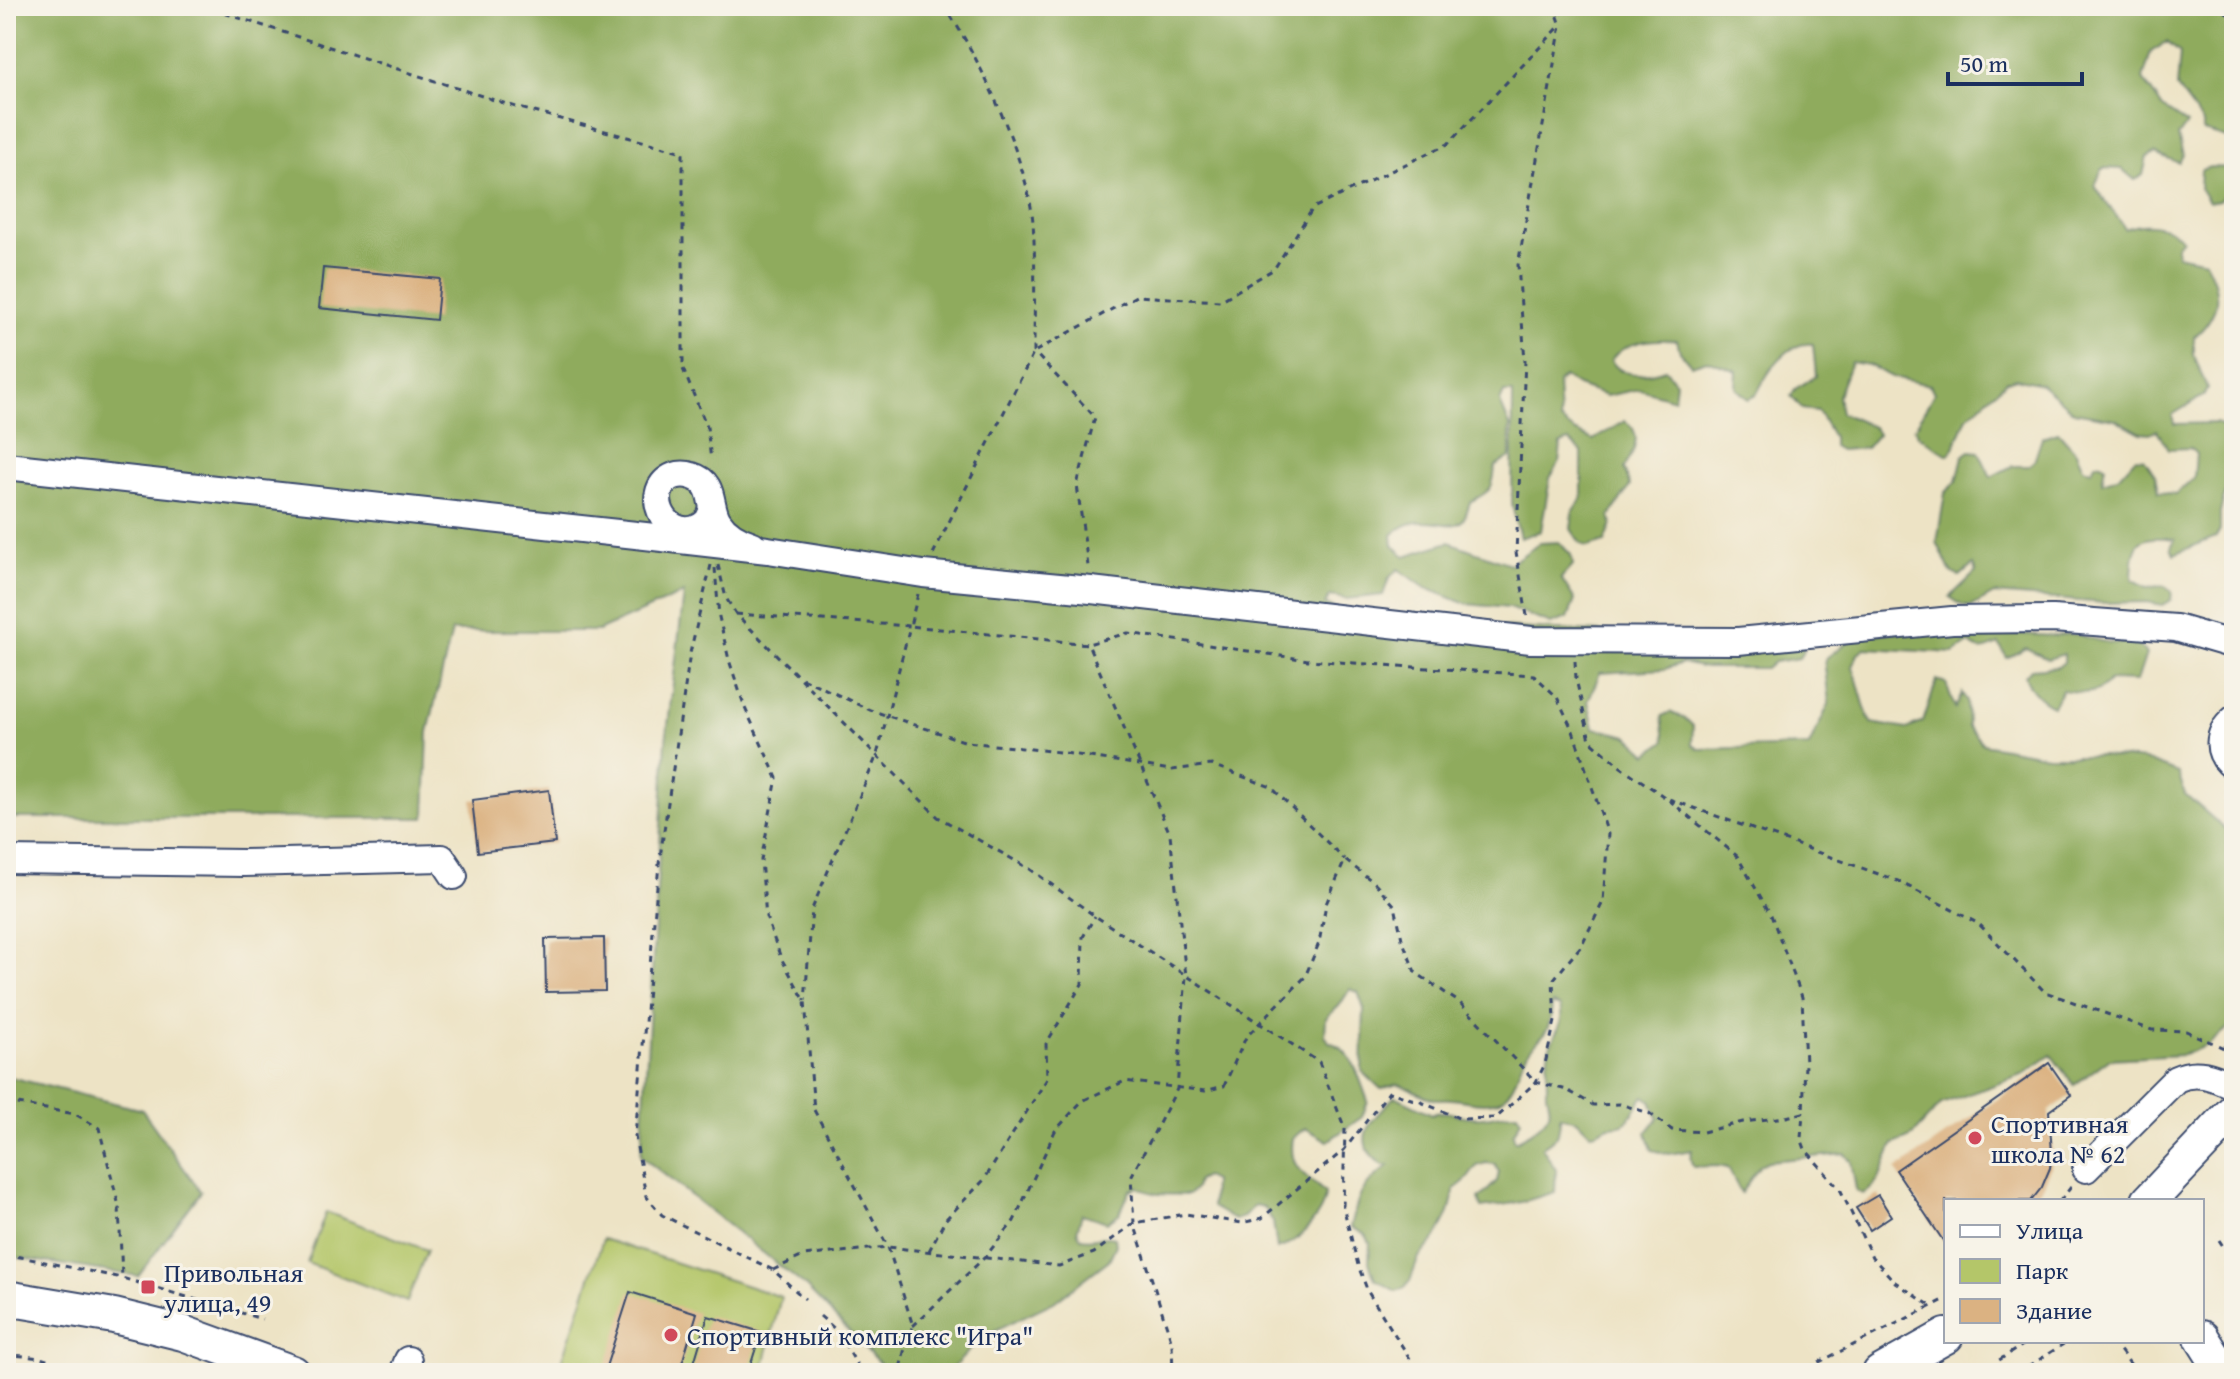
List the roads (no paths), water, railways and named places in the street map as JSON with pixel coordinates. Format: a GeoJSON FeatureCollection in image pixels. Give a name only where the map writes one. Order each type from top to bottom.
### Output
{"type":"FeatureCollection","features":[{"type":"Feature","properties":{"kind":"main road"},"geometry":{"type":"LineString","coordinates":[[2151,1199],[2234,1111]]}},
{"type":"Feature","properties":{"kind":"main road"},"geometry":{"type":"LineString","coordinates":[[6,1298],[114,1316],[183,1333],[293,1373]]}},
{"type":"Feature","properties":{"kind":"main road"},"geometry":{"type":"LineString","coordinates":[[1880,1373],[1939,1321]]}},
{"type":"Feature","properties":{"kind":"main road"},"geometry":{"type":"LineString","coordinates":[[2204,1341],[2224,1373]]}},
{"type":"Feature","properties":{"kind":"street"},"geometry":{"type":"LineString","coordinates":[[6,466],[768,550],[923,574],[1531,640],[1738,641],[1952,620],[2053,619],[2176,628],[2234,645]]}},
{"type":"Feature","properties":{"kind":"street"},"geometry":{"type":"LineString","coordinates":[[645,536],[656,519],[661,486],[670,478],[689,475],[706,484],[712,494],[717,520],[728,532],[742,541],[768,550]]}},
{"type":"Feature","properties":{"kind":"street"},"geometry":{"type":"LineString","coordinates":[[658,505],[661,516],[684,532],[704,525],[711,517],[713,507]]}},
{"type":"Feature","properties":{"kind":"street"},"geometry":{"type":"LineString","coordinates":[[2234,719],[2225,726],[2220,737],[2220,749],[2227,762],[2234,767]]}},
{"type":"Feature","properties":{"kind":"street"},"geometry":{"type":"LineString","coordinates":[[6,860],[245,867],[442,858],[454,876]]}},
{"type":"Feature","properties":{"kind":"street"},"geometry":{"type":"LineString","coordinates":[[2086,1169],[2176,1079],[2187,1074],[2202,1074],[2234,1086]]}},
{"type":"Feature","properties":{"kind":"place","name":"Спортивная школа № 62"},"geometry":{"type":"Point","coordinates":[1975,1138]}},
{"type":"Feature","properties":{"kind":"place","name":"Привольная улица, 49"},"geometry":{"type":"Point","coordinates":[148,1287]}},
{"type":"Feature","properties":{"kind":"place","name":"Спортивный комплекс \"Игра\""},"geometry":{"type":"Point","coordinates":[671,1335]}}]}
